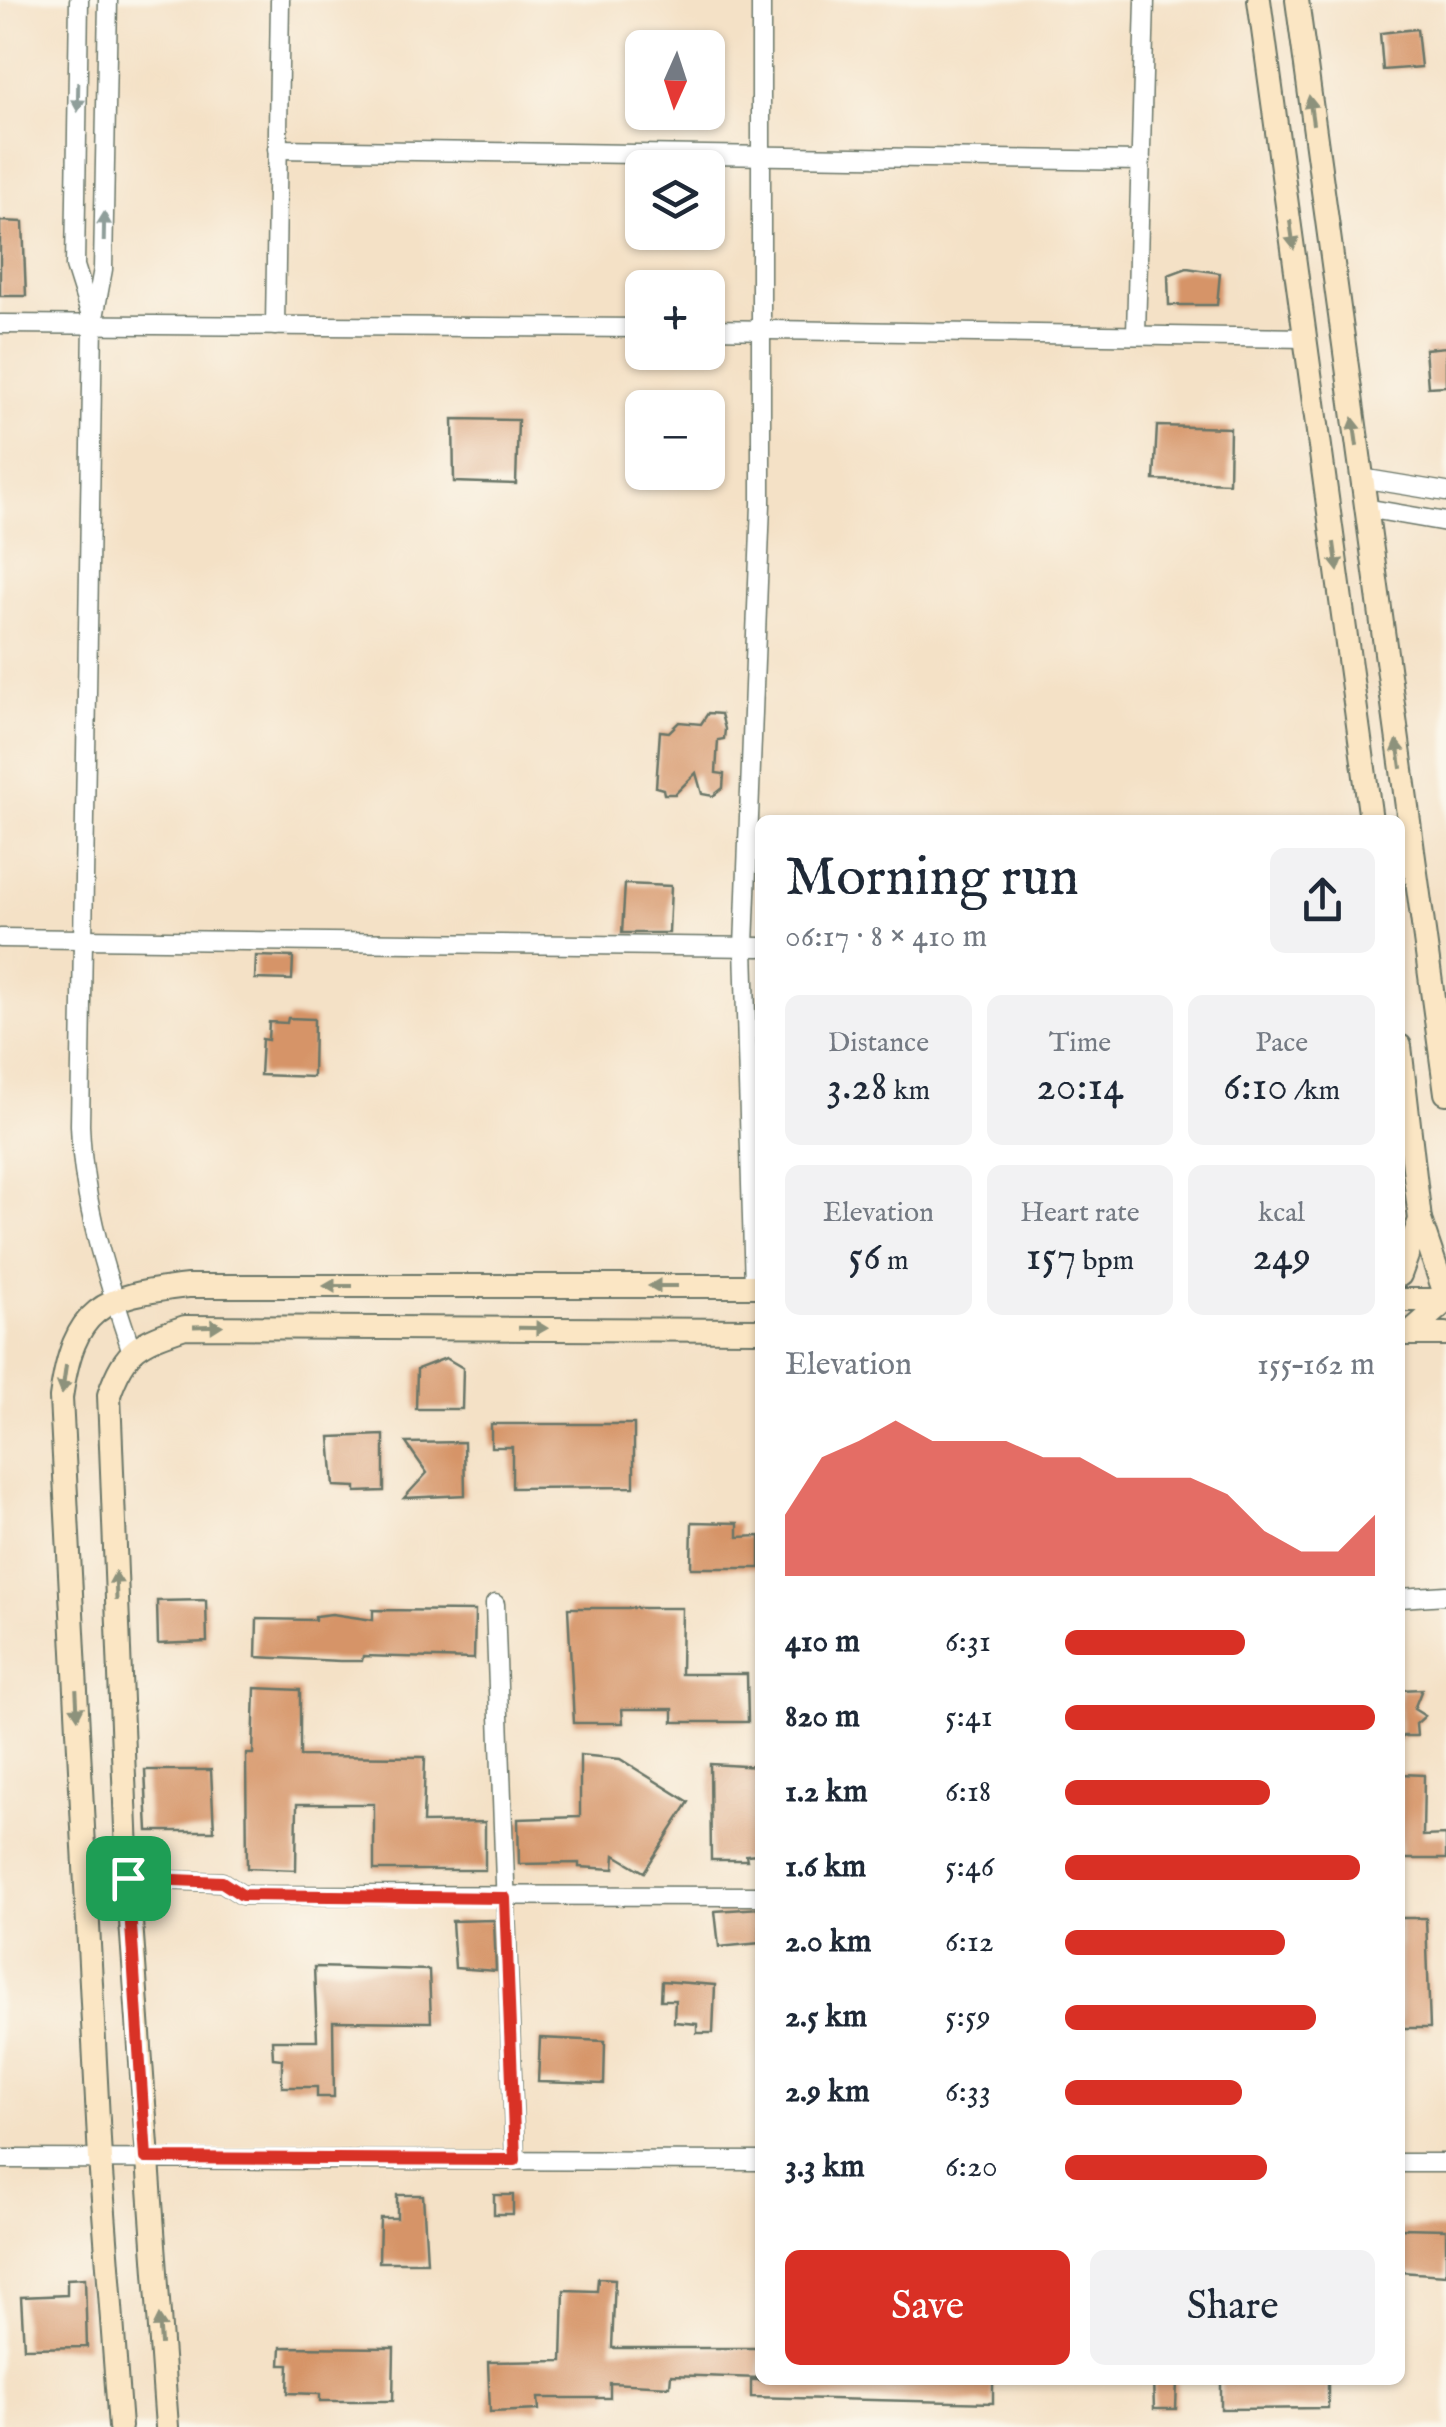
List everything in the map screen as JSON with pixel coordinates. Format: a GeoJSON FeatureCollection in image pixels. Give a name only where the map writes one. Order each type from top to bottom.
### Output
{"type":"FeatureCollection","features":[{"type":"Feature","properties":{"kind":"street"},"geometry":{"type":"LineString","coordinates":[[79,0],[75,266],[92,324]]}},
{"type":"Feature","properties":{"kind":"street"},"geometry":{"type":"LineString","coordinates":[[108,0],[103,270],[92,324],[81,939],[82,1182],[91,1231],[132,1352]]}},
{"type":"Feature","properties":{"kind":"street"},"geometry":{"type":"LineString","coordinates":[[274,326],[280,0]]}},
{"type":"Feature","properties":{"kind":"street"},"geometry":{"type":"LineString","coordinates":[[755,1150],[752,947],[761,504],[761,0]]}},
{"type":"Feature","properties":{"kind":"street"},"geometry":{"type":"LineString","coordinates":[[1136,333],[1145,0]]}},
{"type":"Feature","properties":{"kind":"street"},"geometry":{"type":"LineString","coordinates":[[1259,0],[1370,815]]}},
{"type":"Feature","properties":{"kind":"street"},"geometry":{"type":"LineString","coordinates":[[1296,0],[1366,508],[1401,815]]}},
{"type":"Feature","properties":{"kind":"street"},"geometry":{"type":"LineString","coordinates":[[277,149],[1140,161]]}},
{"type":"Feature","properties":{"kind":"street"},"geometry":{"type":"LineString","coordinates":[[0,324],[625,328]]}},
{"type":"Feature","properties":{"kind":"street"},"geometry":{"type":"LineString","coordinates":[[725,329],[1306,338]]}},
{"type":"Feature","properties":{"kind":"street"},"geometry":{"type":"LineString","coordinates":[[1361,478],[1446,492]]}},
{"type":"Feature","properties":{"kind":"street"},"geometry":{"type":"LineString","coordinates":[[1366,508],[1446,522]]}},
{"type":"Feature","properties":{"kind":"street"},"geometry":{"type":"LineString","coordinates":[[1405,851],[1446,1093]]}},
{"type":"Feature","properties":{"kind":"street"},"geometry":{"type":"LineString","coordinates":[[0,938],[752,947]]}},
{"type":"Feature","properties":{"kind":"street"},"geometry":{"type":"LineString","coordinates":[[1405,1090],[1420,1220],[1446,1299]]}},
{"type":"Feature","properties":{"kind":"street"},"geometry":{"type":"LineString","coordinates":[[1405,1261],[1420,1220]]}},
{"type":"Feature","properties":{"kind":"street"},"geometry":{"type":"LineString","coordinates":[[120,2427],[100,2158],[61,1398],[68,1350],[90,1317],[114,1299],[188,1286],[755,1286]]}},
{"type":"Feature","properties":{"kind":"street"},"geometry":{"type":"LineString","coordinates":[[1405,1300],[1446,1299]]}},
{"type":"Feature","properties":{"kind":"street"},"geometry":{"type":"LineString","coordinates":[[1405,1333],[1446,1299]]}},
{"type":"Feature","properties":{"kind":"street"},"geometry":{"type":"LineString","coordinates":[[168,2427],[128,1878],[108,1396],[119,1364],[141,1342],[185,1327],[755,1330]]}},
{"type":"Feature","properties":{"kind":"street"},"geometry":{"type":"LineString","coordinates":[[1405,1334],[1446,1334]]}},
{"type":"Feature","properties":{"kind":"street"},"geometry":{"type":"LineString","coordinates":[[1405,1598],[1446,1594]]}},
{"type":"Feature","properties":{"kind":"street"},"geometry":{"type":"LineString","coordinates":[[496,1604],[515,2160]]}},
{"type":"Feature","properties":{"kind":"street"},"geometry":{"type":"LineString","coordinates":[[128,1878],[222,1882],[242,1895],[755,1896]]}},
{"type":"Feature","properties":{"kind":"street"},"geometry":{"type":"LineString","coordinates":[[0,2159],[755,2160]]}},
{"type":"Feature","properties":{"kind":"street"},"geometry":{"type":"LineString","coordinates":[[1405,2162],[1446,2163]]}},
{"type":"Feature","properties":{"kind":"building"},"geometry":{"type":"Polygon","coordinates":[[[1417,29],[1421,67],[1383,70],[1380,33],[1417,29]]]}},
{"type":"Feature","properties":{"kind":"building"},"geometry":{"type":"Polygon","coordinates":[[[0,221],[23,222],[26,296],[0,296],[0,221]]]}},
{"type":"Feature","properties":{"kind":"building"},"geometry":{"type":"Polygon","coordinates":[[[1187,268],[1220,273],[1217,305],[1169,305],[1168,275],[1187,268]]]}},
{"type":"Feature","properties":{"kind":"building"},"geometry":{"type":"Polygon","coordinates":[[[1446,347],[1446,386],[1428,387],[1425,349],[1446,347]]]}},
{"type":"Feature","properties":{"kind":"building"},"geometry":{"type":"Polygon","coordinates":[[[453,419],[518,420],[516,484],[454,482],[453,419]]]}},
{"type":"Feature","properties":{"kind":"building"},"geometry":{"type":"Polygon","coordinates":[[[1157,426],[1230,428],[1229,483],[1154,480],[1157,426]]]}},
{"type":"Feature","properties":{"kind":"building"},"geometry":{"type":"Polygon","coordinates":[[[708,713],[721,714],[725,729],[724,739],[718,740],[716,773],[724,774],[723,788],[713,796],[702,794],[696,773],[675,794],[664,794],[663,789],[656,787],[660,731],[669,732],[679,722],[701,724],[708,713]]]}},
{"type":"Feature","properties":{"kind":"building"},"geometry":{"type":"Polygon","coordinates":[[[625,884],[671,886],[669,933],[622,933],[625,884]]]}},
{"type":"Feature","properties":{"kind":"building"},"geometry":{"type":"Polygon","coordinates":[[[256,956],[293,957],[292,980],[255,979],[256,956]]]}},
{"type":"Feature","properties":{"kind":"building"},"geometry":{"type":"Polygon","coordinates":[[[288,1018],[314,1019],[313,1077],[260,1075],[262,1039],[268,1040],[269,1022],[287,1023],[288,1018]]]}},
{"type":"Feature","properties":{"kind":"building"},"geometry":{"type":"Polygon","coordinates":[[[446,1358],[463,1368],[462,1409],[416,1409],[417,1369],[446,1358]]]}},
{"type":"Feature","properties":{"kind":"building"},"geometry":{"type":"Polygon","coordinates":[[[491,1424],[634,1424],[634,1487],[512,1488],[512,1447],[491,1447],[491,1424]]]}},
{"type":"Feature","properties":{"kind":"building"},"geometry":{"type":"Polygon","coordinates":[[[384,1435],[384,1491],[356,1492],[356,1487],[334,1486],[330,1437],[384,1435]]]}},
{"type":"Feature","properties":{"kind":"building"},"geometry":{"type":"Polygon","coordinates":[[[464,1442],[465,1495],[404,1498],[427,1473],[406,1443],[464,1442]]]}},
{"type":"Feature","properties":{"kind":"building"},"geometry":{"type":"Polygon","coordinates":[[[692,1522],[738,1523],[738,1537],[755,1536],[755,1568],[691,1568],[692,1522]]]}},
{"type":"Feature","properties":{"kind":"building"},"geometry":{"type":"Polygon","coordinates":[[[206,1600],[207,1642],[158,1644],[157,1601],[206,1600]]]}},
{"type":"Feature","properties":{"kind":"building"},"geometry":{"type":"Polygon","coordinates":[[[568,1608],[682,1608],[681,1674],[747,1674],[748,1722],[673,1722],[673,1709],[622,1709],[623,1723],[574,1723],[568,1608]]]}},
{"type":"Feature","properties":{"kind":"building"},"geometry":{"type":"Polygon","coordinates":[[[373,1610],[475,1611],[474,1659],[363,1656],[362,1661],[340,1661],[256,1657],[257,1619],[315,1620],[315,1616],[332,1614],[373,1620],[373,1610]]]}},
{"type":"Feature","properties":{"kind":"building"},"geometry":{"type":"Polygon","coordinates":[[[255,1688],[300,1690],[300,1756],[425,1757],[423,1823],[485,1822],[485,1870],[374,1870],[374,1804],[297,1804],[296,1870],[247,1868],[246,1754],[253,1754],[255,1688]]]}},
{"type":"Feature","properties":{"kind":"building"},"geometry":{"type":"Polygon","coordinates":[[[1422,1689],[1414,1709],[1425,1716],[1416,1724],[1417,1736],[1405,1736],[1405,1690],[1422,1689]]]}},
{"type":"Feature","properties":{"kind":"building"},"geometry":{"type":"Polygon","coordinates":[[[580,1755],[620,1759],[689,1802],[644,1872],[615,1855],[614,1869],[579,1867],[579,1863],[519,1864],[518,1819],[580,1817],[580,1755]]]}},
{"type":"Feature","properties":{"kind":"building"},"geometry":{"type":"Polygon","coordinates":[[[710,1764],[755,1767],[755,1854],[746,1855],[747,1860],[711,1860],[710,1764]]]}},
{"type":"Feature","properties":{"kind":"building"},"geometry":{"type":"Polygon","coordinates":[[[145,1770],[211,1770],[214,1831],[148,1831],[145,1770]]]}},
{"type":"Feature","properties":{"kind":"building"},"geometry":{"type":"Polygon","coordinates":[[[1405,1774],[1424,1775],[1423,1836],[1446,1835],[1446,1859],[1405,1859],[1405,1774]]]}},
{"type":"Feature","properties":{"kind":"building"},"geometry":{"type":"Polygon","coordinates":[[[755,1908],[755,1943],[719,1947],[715,1911],[755,1908]]]}},
{"type":"Feature","properties":{"kind":"building"},"geometry":{"type":"Polygon","coordinates":[[[1405,1918],[1426,1918],[1430,2028],[1405,2028],[1405,1918]]]}},
{"type":"Feature","properties":{"kind":"building"},"geometry":{"type":"Polygon","coordinates":[[[494,1920],[496,1971],[455,1968],[452,1921],[494,1920]]]}},
{"type":"Feature","properties":{"kind":"building"},"geometry":{"type":"Polygon","coordinates":[[[314,1967],[429,1970],[431,2022],[333,2021],[334,2097],[317,2097],[317,2087],[282,2087],[282,2059],[273,2058],[272,2040],[317,2040],[314,1967]]]}},
{"type":"Feature","properties":{"kind":"building"},"geometry":{"type":"Polygon","coordinates":[[[662,1981],[715,1985],[713,2033],[697,2033],[697,2024],[674,2022],[675,2000],[661,2000],[662,1981]]]}},
{"type":"Feature","properties":{"kind":"building"},"geometry":{"type":"Polygon","coordinates":[[[540,2038],[605,2041],[604,2084],[538,2082],[540,2038]]]}},
{"type":"Feature","properties":{"kind":"building"},"geometry":{"type":"Polygon","coordinates":[[[397,2195],[423,2195],[427,2262],[379,2262],[380,2218],[397,2218],[397,2195]]]}},
{"type":"Feature","properties":{"kind":"building"},"geometry":{"type":"Polygon","coordinates":[[[494,2195],[513,2195],[513,2214],[494,2214],[494,2195]]]}},
{"type":"Feature","properties":{"kind":"building"},"geometry":{"type":"Polygon","coordinates":[[[1405,2228],[1446,2229],[1446,2275],[1405,2272],[1405,2228]]]}},
{"type":"Feature","properties":{"kind":"building"},"geometry":{"type":"Polygon","coordinates":[[[85,2278],[87,2347],[24,2348],[21,2297],[67,2295],[67,2279],[85,2278]]]}},
{"type":"Feature","properties":{"kind":"building"},"geometry":{"type":"Polygon","coordinates":[[[598,2278],[615,2279],[612,2348],[755,2348],[755,2378],[671,2375],[670,2386],[610,2383],[610,2398],[538,2398],[539,2410],[490,2412],[488,2362],[562,2361],[564,2290],[597,2291],[598,2278]]]}},
{"type":"Feature","properties":{"kind":"building"},"geometry":{"type":"Polygon","coordinates":[[[281,2347],[394,2348],[393,2401],[320,2401],[320,2394],[288,2393],[289,2365],[280,2365],[281,2347]]]}},
{"type":"Feature","properties":{"kind":"building"},"geometry":{"type":"Polygon","coordinates":[[[751,2380],[755,2380],[755,2385],[993,2385],[993,2403],[751,2397],[751,2380]]]}},
{"type":"Feature","properties":{"kind":"building"},"geometry":{"type":"Polygon","coordinates":[[[1153,2385],[1177,2385],[1176,2409],[1154,2409],[1153,2385]]]}},
{"type":"Feature","properties":{"kind":"building"},"geometry":{"type":"Polygon","coordinates":[[[1221,2385],[1328,2385],[1328,2408],[1221,2409],[1221,2385]]]}},
{"type":"Feature","properties":{"kind":"route"},"geometry":{"type":"LineString","coordinates":[[128,1878],[222,1882],[242,1895],[505,1898],[515,2160],[146,2158],[128,1878]]}}]}
